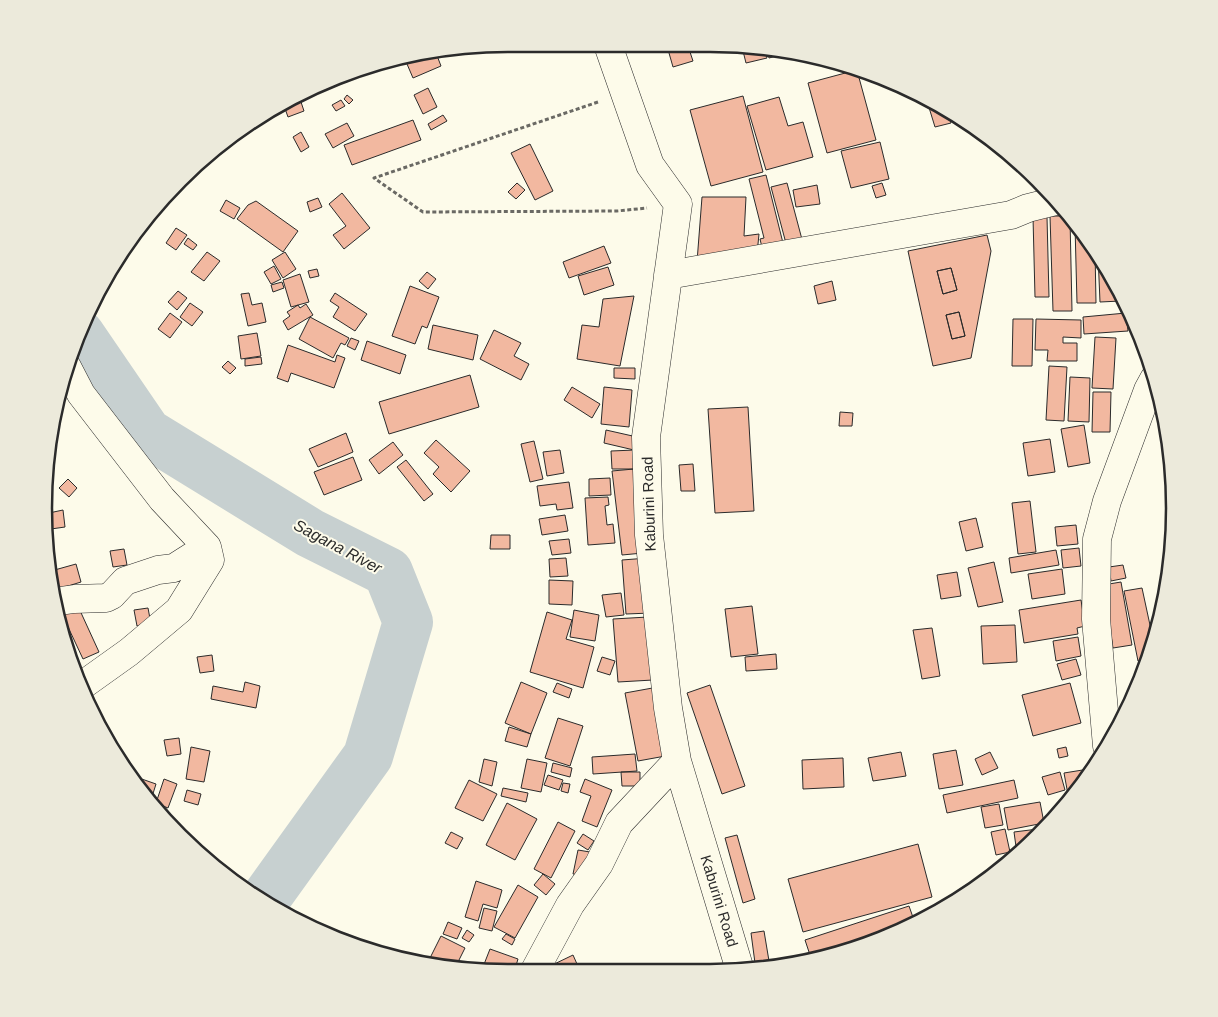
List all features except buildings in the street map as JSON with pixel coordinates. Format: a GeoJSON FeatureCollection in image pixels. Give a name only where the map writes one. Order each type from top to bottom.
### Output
{"type":"FeatureCollection","features":[{"type":"Feature","properties":{"kind":"street"},"geometry":{"type":"LineString","coordinates":[[610,52],[650,165],[678,204]]}},
{"type":"Feature","properties":{"kind":"street"},"geometry":{"type":"LineString","coordinates":[[668,275],[1011,215],[1048,203]]}},
{"type":"Feature","properties":{"kind":"street","name":"Kaburini Road"},"geometry":{"type":"LineString","coordinates":[[678,204],[646,437],[649,535],[668,708],[677,761],[738,964]]}},
{"type":"Feature","properties":{"kind":"street"},"geometry":{"type":"LineString","coordinates":[[72,377],[81,394],[162,499],[207,547],[210,560],[179,610],[129,652],[87,682]]}},
{"type":"Feature","properties":{"kind":"street"},"geometry":{"type":"LineString","coordinates":[[1106,733],[1096,619],[1097,539],[1107,501],[1149,388]]}},
{"type":"Feature","properties":{"kind":"street"},"geometry":{"type":"LineString","coordinates":[[62,601],[112,596],[125,581],[158,570],[174,568],[207,547]]}},
{"type":"Feature","properties":{"kind":"street"},"geometry":{"type":"LineString","coordinates":[[538,964],[570,904],[599,864],[619,823],[677,761]]}},
{"type":"Feature","properties":{"kind":"path"},"geometry":{"type":"LineString","coordinates":[[624,93],[374,178],[423,212],[617,211],[678,204]]}},
{"type":"Feature","properties":{"kind":"waterway","name":"Sagana River"},"geometry":{"type":"LineString","coordinates":[[84,341],[147,433],[310,533],[388,572],[408,622],[368,756],[268,896]]}}]}
